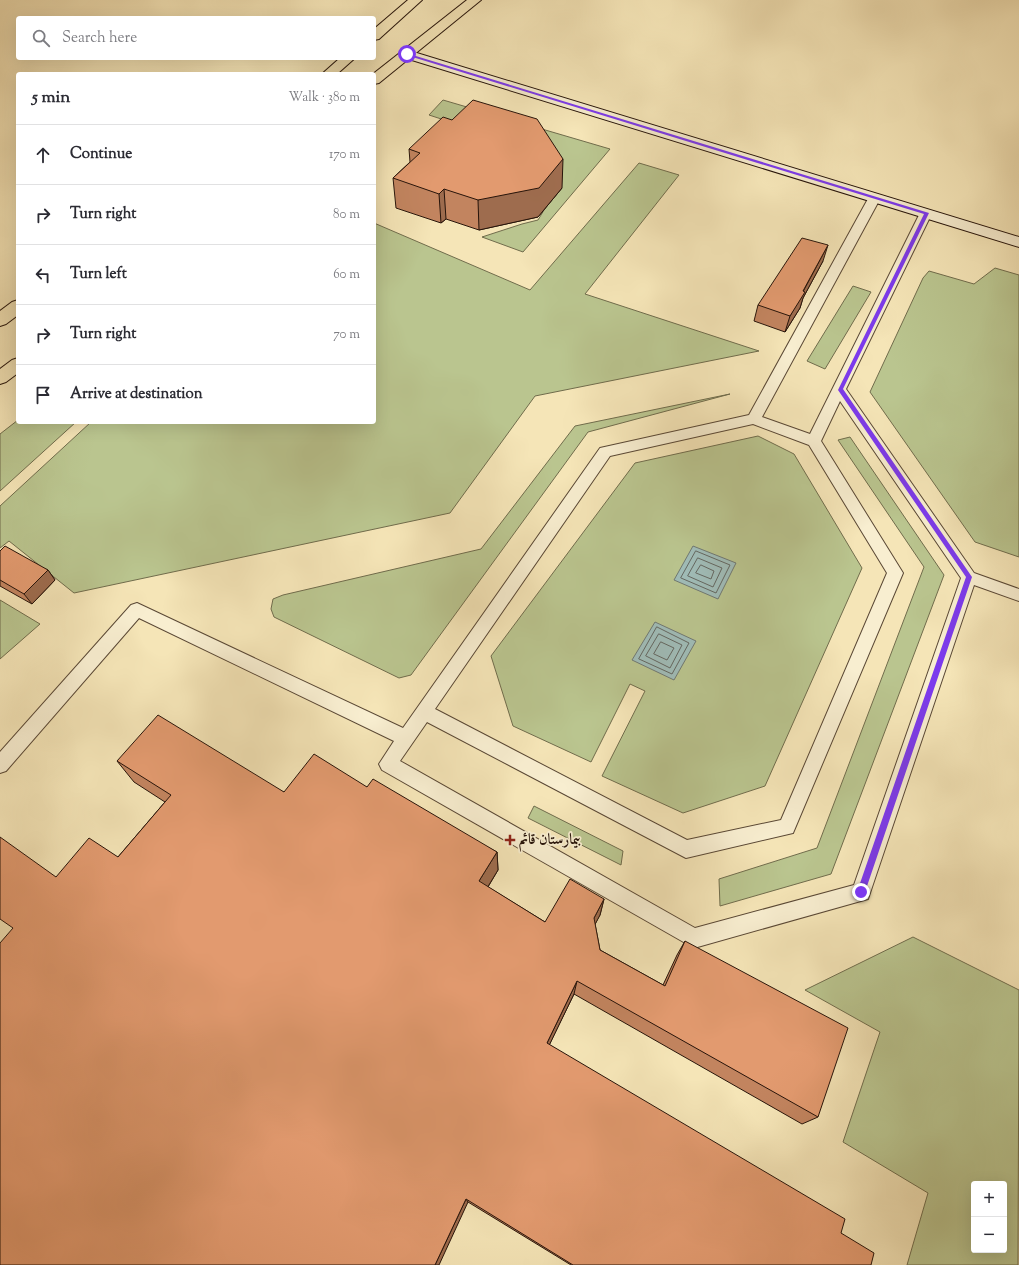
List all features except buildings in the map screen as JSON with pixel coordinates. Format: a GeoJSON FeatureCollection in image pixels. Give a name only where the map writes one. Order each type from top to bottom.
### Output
{"type":"FeatureCollection","features":[{"type":"Feature","properties":{"kind":"main road"},"geometry":{"type":"LineString","coordinates":[[376,34],[416,0]]}},
{"type":"Feature","properties":{"kind":"main road"},"geometry":{"type":"LineString","coordinates":[[376,78],[475,0]]}},
{"type":"Feature","properties":{"kind":"main road"},"geometry":{"type":"LineString","coordinates":[[331,72],[346,60]]}},
{"type":"Feature","properties":{"kind":"main road"},"geometry":{"type":"LineString","coordinates":[[0,320],[16,308]]}},
{"type":"Feature","properties":{"kind":"main road"},"geometry":{"type":"LineString","coordinates":[[0,378],[16,366]]}},
{"type":"Feature","properties":{"kind":"street"},"geometry":{"type":"LineString","coordinates":[[407,54],[1019,242]]}},
{"type":"Feature","properties":{"kind":"lane"},"geometry":{"type":"LineString","coordinates":[[754,419],[875,198]]}},
{"type":"Feature","properties":{"kind":"lane"},"geometry":{"type":"LineString","coordinates":[[814,441],[926,213]]}},
{"type":"Feature","properties":{"kind":"lane"},"geometry":{"type":"LineString","coordinates":[[840,390],[969,577],[1019,595]]}},
{"type":"Feature","properties":{"kind":"lane"},"geometry":{"type":"LineString","coordinates":[[424,712],[686,848],[787,827],[895,573],[814,441],[754,419],[605,452],[424,712],[388,764],[694,938],[861,892],[969,577]]}},
{"type":"Feature","properties":{"kind":"lane"},"geometry":{"type":"LineString","coordinates":[[0,764],[137,610],[406,738]]}},
{"type":"Feature","properties":{"kind":"green space"},"geometry":{"type":"Polygon","coordinates":[[[443,100],[610,149],[523,252],[482,237],[538,220],[561,182],[546,153],[429,115],[443,100]]]}},
{"type":"Feature","properties":{"kind":"green space"},"geometry":{"type":"Polygon","coordinates":[[[639,163],[679,175],[585,294],[759,351],[535,396],[450,513],[74,593],[9,541],[0,548],[0,506],[89,424],[376,424],[376,224],[530,290],[639,163]]]}},
{"type":"Feature","properties":{"kind":"green space"},"geometry":{"type":"Polygon","coordinates":[[[995,268],[1019,275],[1019,557],[975,542],[870,392],[923,278],[929,271],[974,284],[995,268]]]}},
{"type":"Feature","properties":{"kind":"green space"},"geometry":{"type":"Polygon","coordinates":[[[853,286],[871,292],[825,369],[807,361],[853,286]]]}},
{"type":"Feature","properties":{"kind":"green space"},"geometry":{"type":"Polygon","coordinates":[[[730,394],[588,432],[411,675],[399,678],[274,617],[271,609],[273,599],[283,595],[481,549],[575,426],[730,394]]]}},
{"type":"Feature","properties":{"kind":"green space"},"geometry":{"type":"Polygon","coordinates":[[[16,422],[16,424],[74,424],[0,491],[0,434],[16,422]]]}},
{"type":"Feature","properties":{"kind":"green space"},"geometry":{"type":"Polygon","coordinates":[[[758,436],[794,454],[862,568],[765,786],[683,813],[602,776],[645,691],[630,684],[591,762],[513,726],[491,656],[635,463],[758,436]]]}},
{"type":"Feature","properties":{"kind":"green space"},"geometry":{"type":"Polygon","coordinates":[[[850,437],[944,575],[831,874],[720,906],[719,879],[817,848],[924,567],[838,440],[850,437]]]}},
{"type":"Feature","properties":{"kind":"green space"},"geometry":{"type":"Polygon","coordinates":[[[0,600],[40,624],[0,659],[0,600]]]}},
{"type":"Feature","properties":{"kind":"green space"},"geometry":{"type":"Polygon","coordinates":[[[534,806],[623,851],[621,865],[528,818],[534,806]]]}},
{"type":"Feature","properties":{"kind":"green space"},"geometry":{"type":"Polygon","coordinates":[[[913,937],[1019,990],[1018,1265],[907,1265],[928,1193],[843,1142],[880,1032],[805,990],[913,937]]]}},
{"type":"Feature","properties":{"kind":"water"},"geometry":{"type":"Polygon","coordinates":[[[693,546],[736,563],[718,599],[674,580],[693,546]]]}},
{"type":"Feature","properties":{"kind":"water"},"geometry":{"type":"Polygon","coordinates":[[[655,622],[696,641],[674,680],[632,660],[655,622]]]}},
{"type":"Feature","properties":{"kind":"place","name":"بیمارستان قائم"},"geometry":{"type":"Point","coordinates":[510,840]}},
{"type":"Feature","properties":{"kind":"route"},"geometry":{"type":"LineString","coordinates":[[407,54],[926,213],[840,390],[969,577],[861,892]]}}]}
